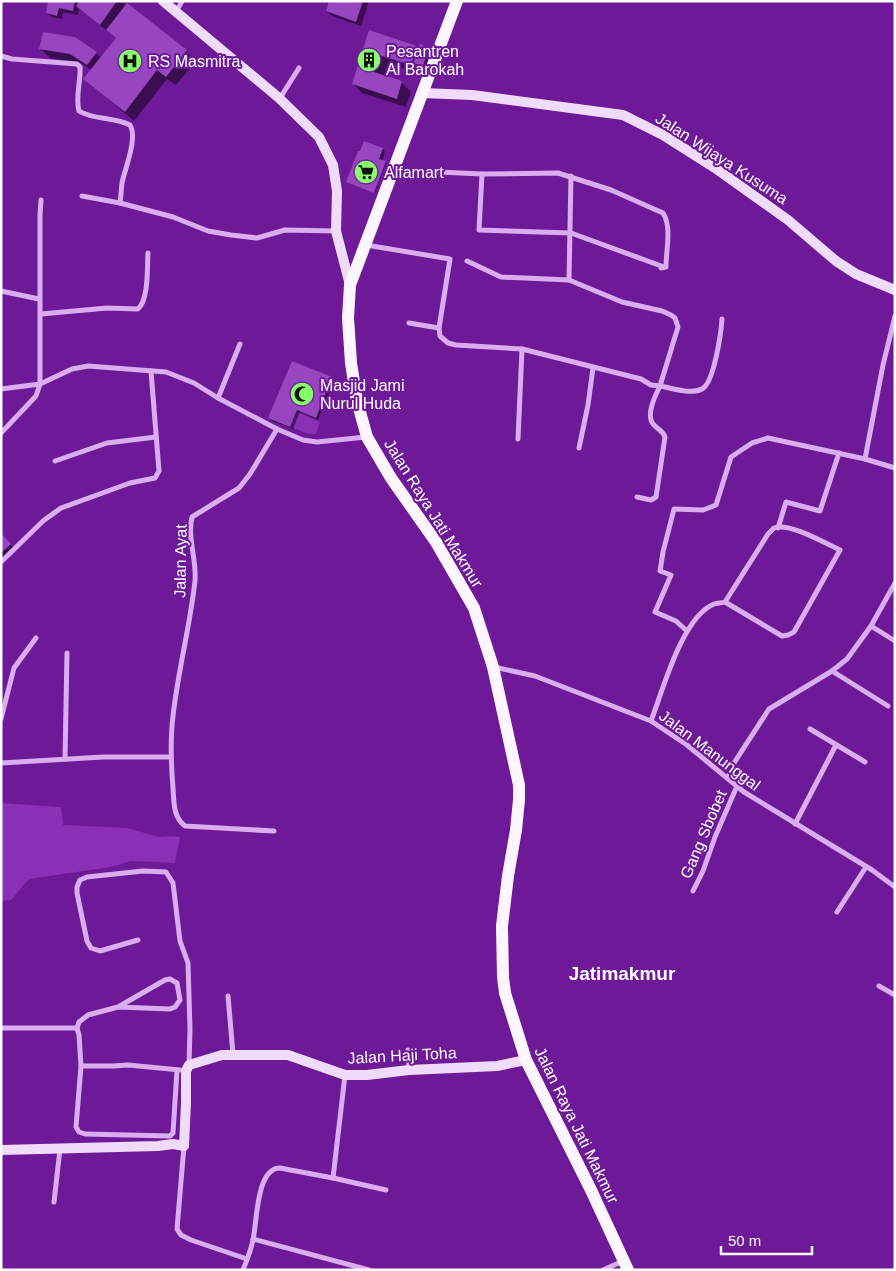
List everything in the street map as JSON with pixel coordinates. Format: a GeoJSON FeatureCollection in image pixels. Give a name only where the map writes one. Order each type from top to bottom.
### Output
{"type":"FeatureCollection","features":[{"type":"Feature","properties":{"kind":"main road","name":"Jalan Raya Jati Makmur"},"geometry":{"type":"LineString","coordinates":[[457,1],[350,285],[348,318],[351,362],[358,406],[367,437],[391,478],[436,542],[474,608],[493,667],[519,785],[516,830],[502,926],[505,993],[526,1060],[591,1190],[625,1266]]}},
{"type":"Feature","properties":{"kind":"street"},"geometry":{"type":"LineString","coordinates":[[163,1],[279,98],[319,137],[333,165],[336,191],[336,232],[350,285]]}},
{"type":"Feature","properties":{"kind":"street"},"geometry":{"type":"LineString","coordinates":[[176,12],[182,1]]}},
{"type":"Feature","properties":{"kind":"street"},"geometry":{"type":"LineString","coordinates":[[1,56],[76,64],[80,67],[77,106],[79,111],[89,115],[122,121],[130,125],[132,142],[122,184],[120,203]]}},
{"type":"Feature","properties":{"kind":"street"},"geometry":{"type":"LineString","coordinates":[[279,98],[298,68]]}},
{"type":"Feature","properties":{"kind":"street","name":"Jalan Wijaya Kusuma"},"geometry":{"type":"LineString","coordinates":[[422,93],[472,95],[623,115],[663,135],[715,168],[788,220],[836,262],[856,274],[895,290]]}},
{"type":"Feature","properties":{"kind":"street"},"geometry":{"type":"LineString","coordinates":[[394,170],[482,174],[558,173],[571,176],[650,206],[663,213],[667,220],[664,268],[571,234],[479,230],[482,174]]}},
{"type":"Feature","properties":{"kind":"street"},"geometry":{"type":"LineString","coordinates":[[569,280],[571,176]]}},
{"type":"Feature","properties":{"kind":"street"},"geometry":{"type":"LineString","coordinates":[[82,196],[120,203],[173,217],[208,231],[231,236],[257,238],[285,230],[336,232]]}},
{"type":"Feature","properties":{"kind":"street"},"geometry":{"type":"LineString","coordinates":[[1,433],[36,396],[40,384],[41,200]]}},
{"type":"Feature","properties":{"kind":"street"},"geometry":{"type":"LineString","coordinates":[[366,245],[450,259],[439,328],[441,338],[456,345],[522,349],[642,379],[651,385],[694,391],[703,389],[707,385],[712,372],[722,320]]}},
{"type":"Feature","properties":{"kind":"street"},"geometry":{"type":"LineString","coordinates":[[41,314],[107,308],[138,309],[143,304],[146,290],[148,253]]}},
{"type":"Feature","properties":{"kind":"street"},"geometry":{"type":"LineString","coordinates":[[467,261],[501,277],[569,280],[622,302],[662,312],[675,318],[678,327],[660,386],[655,395],[651,418],[652,422],[663,432],[665,437],[656,497],[654,500],[637,497]]}},
{"type":"Feature","properties":{"kind":"street"},"geometry":{"type":"LineString","coordinates":[[1,291],[39,299]]}},
{"type":"Feature","properties":{"kind":"street"},"geometry":{"type":"LineString","coordinates":[[865,459],[883,364],[895,316]]}},
{"type":"Feature","properties":{"kind":"street"},"geometry":{"type":"LineString","coordinates":[[409,324],[439,328]]}},
{"type":"Feature","properties":{"kind":"street"},"geometry":{"type":"LineString","coordinates":[[218,398],[240,344]]}},
{"type":"Feature","properties":{"kind":"street"},"geometry":{"type":"LineString","coordinates":[[518,439],[522,349]]}},
{"type":"Feature","properties":{"kind":"street"},"geometry":{"type":"LineString","coordinates":[[1,389],[40,384],[72,369],[88,366],[166,372],[194,383],[277,429],[303,440],[316,442],[367,437]]}},
{"type":"Feature","properties":{"kind":"street"},"geometry":{"type":"LineString","coordinates":[[579,448],[593,368]]}},
{"type":"Feature","properties":{"kind":"street"},"geometry":{"type":"LineString","coordinates":[[1,562],[60,508],[130,483],[155,478],[159,471],[151,371]]}},
{"type":"Feature","properties":{"kind":"street","name":"Jalan Ayat"},"geometry":{"type":"LineString","coordinates":[[274,831],[185,826],[179,821],[176,814],[170,758],[173,716],[195,578],[190,530],[192,517],[239,488],[250,474],[277,429]]}},
{"type":"Feature","properties":{"kind":"street"},"geometry":{"type":"LineString","coordinates":[[55,461],[107,443],[156,437]]}},
{"type":"Feature","properties":{"kind":"street"},"geometry":{"type":"LineString","coordinates":[[687,631],[676,621],[655,612],[671,575],[660,570],[674,508],[702,510],[716,505],[731,457],[752,443],[768,438],[865,459],[895,468]]}},
{"type":"Feature","properties":{"kind":"street"},"geometry":{"type":"LineString","coordinates":[[778,528],[786,502],[820,511],[839,453]]}},
{"type":"Feature","properties":{"kind":"street"},"geometry":{"type":"LineString","coordinates":[[652,720],[680,643],[702,613],[713,604],[725,602],[782,636],[788,636],[794,632],[840,550],[804,533],[783,527],[774,528],[768,534],[725,602]]}},
{"type":"Feature","properties":{"kind":"street"},"geometry":{"type":"LineString","coordinates":[[728,778],[734,763],[769,709],[847,659],[870,626],[895,583]]}},
{"type":"Feature","properties":{"kind":"street"},"geometry":{"type":"LineString","coordinates":[[870,626],[895,641]]}},
{"type":"Feature","properties":{"kind":"street"},"geometry":{"type":"LineString","coordinates":[[1,719],[14,668],[36,638]]}},
{"type":"Feature","properties":{"kind":"street"},"geometry":{"type":"LineString","coordinates":[[65,759],[67,653]]}},
{"type":"Feature","properties":{"kind":"street","name":"Jalan Manunggal"},"geometry":{"type":"LineString","coordinates":[[493,667],[535,676],[652,720],[687,745],[760,803],[894,884]]}},
{"type":"Feature","properties":{"kind":"street"},"geometry":{"type":"LineString","coordinates":[[832,670],[888,706]]}},
{"type":"Feature","properties":{"kind":"street"},"geometry":{"type":"LineString","coordinates":[[810,730],[865,762]]}},
{"type":"Feature","properties":{"kind":"street"},"geometry":{"type":"LineString","coordinates":[[795,824],[836,745]]}},
{"type":"Feature","properties":{"kind":"street"},"geometry":{"type":"LineString","coordinates":[[1,763],[103,757],[170,758]]}},
{"type":"Feature","properties":{"kind":"street","name":"Gang Sbobet"},"geometry":{"type":"LineString","coordinates":[[693,891],[737,786]]}},
{"type":"Feature","properties":{"kind":"street"},"geometry":{"type":"LineString","coordinates":[[837,912],[866,866]]}},
{"type":"Feature","properties":{"kind":"street"},"geometry":{"type":"LineString","coordinates":[[118,1006],[170,1009],[175,1007],[180,1000],[177,983],[170,979],[165,980],[118,1006],[88,1015],[79,1022],[77,1028],[82,1066],[76,1127],[79,1132],[85,1134],[170,1136],[173,1133],[190,1029],[188,963],[180,941],[173,883],[166,872],[143,871],[87,877],[80,880],[77,888],[87,941],[91,948],[100,951],[138,940]]}},
{"type":"Feature","properties":{"kind":"street"},"geometry":{"type":"LineString","coordinates":[[879,986],[895,995]]}},
{"type":"Feature","properties":{"kind":"street"},"geometry":{"type":"LineString","coordinates":[[228,996],[233,1054]]}},
{"type":"Feature","properties":{"kind":"street"},"geometry":{"type":"LineString","coordinates":[[1,1028],[77,1028]]}},
{"type":"Feature","properties":{"kind":"street"},"geometry":{"type":"LineString","coordinates":[[408,1050],[409,1070]]}},
{"type":"Feature","properties":{"kind":"street","name":"Jalan Haji Toha"},"geometry":{"type":"LineString","coordinates":[[184,1069],[222,1054],[288,1054],[345,1075],[496,1066],[526,1060]]}},
{"type":"Feature","properties":{"kind":"street"},"geometry":{"type":"LineString","coordinates":[[82,1066],[128,1065],[184,1069]]}},
{"type":"Feature","properties":{"kind":"street"},"geometry":{"type":"LineString","coordinates":[[184,1069],[186,1103],[177,1228],[181,1235],[247,1259]]}},
{"type":"Feature","properties":{"kind":"street"},"geometry":{"type":"LineString","coordinates":[[333,1178],[345,1075]]}},
{"type":"Feature","properties":{"kind":"street"},"geometry":{"type":"LineString","coordinates":[[1,1150],[173,1144],[184,1146]]}},
{"type":"Feature","properties":{"kind":"street"},"geometry":{"type":"LineString","coordinates":[[54,1202],[60,1149]]}},
{"type":"Feature","properties":{"kind":"street"},"geometry":{"type":"LineString","coordinates":[[243,1270],[253,1239],[256,1212],[262,1187],[272,1170],[284,1169],[386,1190]]}},
{"type":"Feature","properties":{"kind":"street"},"geometry":{"type":"LineString","coordinates":[[253,1239],[369,1270]]}},
{"type":"Feature","properties":{"kind":"street"},"geometry":{"type":"LineString","coordinates":[[341,1270],[343,1264]]}},
{"type":"Feature","properties":{"kind":"street"},"geometry":{"type":"LineString","coordinates":[[603,1270],[625,1266]]}},
{"type":"Feature","properties":{"kind":"shaded area"},"geometry":{"type":"Polygon","coordinates":[[[297,412],[320,422],[316,434],[309,434],[290,427],[297,412]]]}},
{"type":"Feature","properties":{"kind":"shaded area"},"geometry":{"type":"Polygon","coordinates":[[[1,803],[61,807],[63,825],[127,828],[159,837],[180,837],[175,863],[131,861],[111,867],[29,879],[11,900],[1,901],[1,803]]]}},
{"type":"Feature","properties":{"kind":"building"},"geometry":{"type":"Polygon","coordinates":[[[48,1],[75,1],[73,11],[59,8],[57,16],[46,13],[48,1]]]}},
{"type":"Feature","properties":{"kind":"building"},"geometry":{"type":"Polygon","coordinates":[[[79,1],[117,1],[100,25],[76,6],[79,1]]]}},
{"type":"Feature","properties":{"kind":"building"},"geometry":{"type":"Polygon","coordinates":[[[329,1],[363,1],[356,22],[326,11],[329,1]]]}},
{"type":"Feature","properties":{"kind":"building"},"geometry":{"type":"Polygon","coordinates":[[[127,3],[187,50],[166,77],[157,70],[125,112],[83,79],[116,38],[106,30],[127,3]]]}},
{"type":"Feature","properties":{"kind":"building","name":"Pesantren Al Barokah"},"geometry":{"type":"Polygon","coordinates":[[[369,30],[417,46],[411,65],[379,55],[374,72],[402,81],[397,99],[352,84],[369,30]]]}},
{"type":"Feature","properties":{"kind":"building"},"geometry":{"type":"Polygon","coordinates":[[[43,32],[75,37],[97,52],[87,65],[70,54],[39,49],[43,32]]]}},
{"type":"Feature","properties":{"kind":"building"},"geometry":{"type":"Polygon","coordinates":[[[420,44],[429,48],[423,66],[413,63],[420,44]]]}},
{"type":"Feature","properties":{"kind":"building","name":"Alfamart"},"geometry":{"type":"Polygon","coordinates":[[[364,141],[383,148],[379,159],[386,161],[374,193],[346,182],[364,141]]]}},
{"type":"Feature","properties":{"kind":"building","name":"Masjid Jami Nurul Huda"},"geometry":{"type":"Polygon","coordinates":[[[292,361],[332,377],[316,418],[297,410],[290,427],[268,418],[292,361]]]}},
{"type":"Feature","properties":{"kind":"building"},"geometry":{"type":"Polygon","coordinates":[[[1,533],[11,544],[1,553],[1,533]]]}},
{"type":"Feature","properties":{"kind":"place","name":"Pesantren Al Barokah"},"geometry":{"type":"Point","coordinates":[369,60]}},
{"type":"Feature","properties":{"kind":"place","name":"RS Masmitra"},"geometry":{"type":"Point","coordinates":[130,61]}},
{"type":"Feature","properties":{"kind":"place","name":"Alfamart"},"geometry":{"type":"Point","coordinates":[366,172]}},
{"type":"Feature","properties":{"kind":"place","name":"Masjid Jami Nurul Huda"},"geometry":{"type":"Point","coordinates":[302,394]}},
{"type":"Feature","properties":{"kind":"district","name":"Jatimakmur"},"geometry":{"type":"Point","coordinates":[622,973]}}]}
